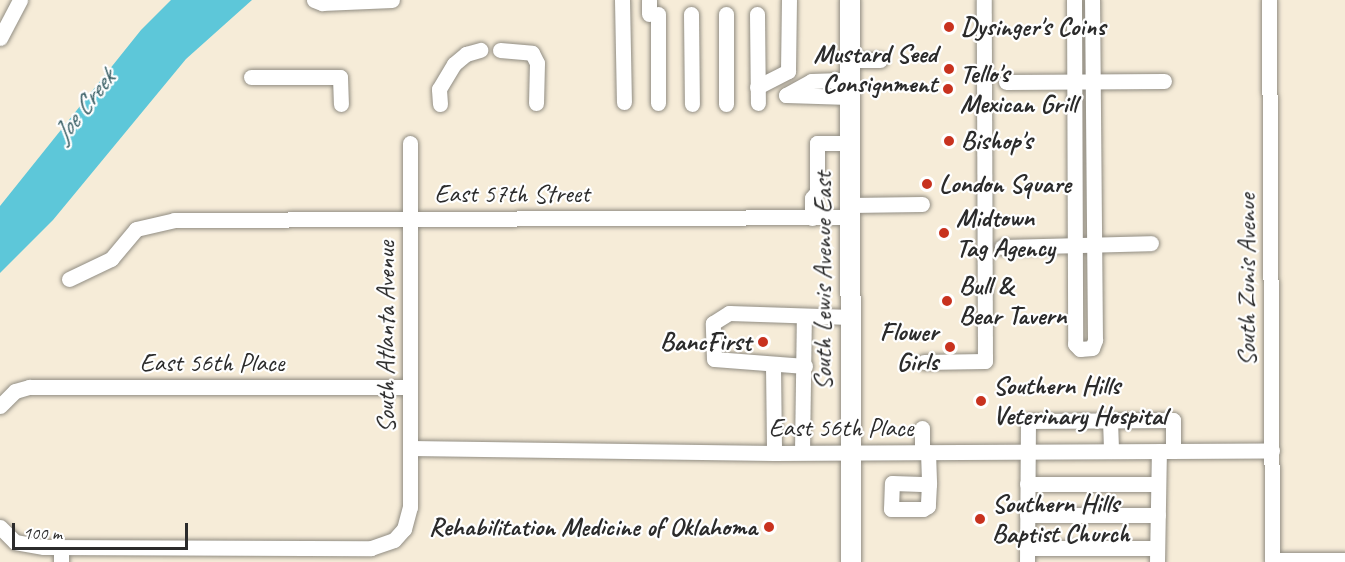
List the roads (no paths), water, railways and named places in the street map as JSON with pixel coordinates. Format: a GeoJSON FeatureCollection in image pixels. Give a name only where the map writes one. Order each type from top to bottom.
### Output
{"type":"FeatureCollection","features":[{"type":"Feature","properties":{"kind":"main road","name":"South Lewis Avenue East"},"geometry":{"type":"LineString","coordinates":[[850,0],[851,562]]}},
{"type":"Feature","properties":{"kind":"street"},"geometry":{"type":"LineString","coordinates":[[0,38],[20,0]]}},
{"type":"Feature","properties":{"kind":"street"},"geometry":{"type":"LineString","coordinates":[[314,0],[322,3],[392,0]]}},
{"type":"Feature","properties":{"kind":"street"},"geometry":{"type":"LineString","coordinates":[[622,0],[624,102]]}},
{"type":"Feature","properties":{"kind":"street"},"geometry":{"type":"LineString","coordinates":[[757,87],[788,71],[789,0]]}},
{"type":"Feature","properties":{"kind":"street"},"geometry":{"type":"LineString","coordinates":[[924,362],[985,361],[984,0]]}},
{"type":"Feature","properties":{"kind":"street"},"geometry":{"type":"LineString","coordinates":[[1074,0],[1075,344],[1080,349],[1092,348],[1095,340],[1092,0]]}},
{"type":"Feature","properties":{"kind":"street","name":"South Zunis Avenue"},"geometry":{"type":"LineString","coordinates":[[1269,0],[1272,560],[1345,560]]}},
{"type":"Feature","properties":{"kind":"street"},"geometry":{"type":"LineString","coordinates":[[652,9],[658,103]]}},
{"type":"Feature","properties":{"kind":"street"},"geometry":{"type":"LineString","coordinates":[[691,14],[692,104]]}},
{"type":"Feature","properties":{"kind":"street"},"geometry":{"type":"LineString","coordinates":[[726,14],[726,104]]}},
{"type":"Feature","properties":{"kind":"street"},"geometry":{"type":"LineString","coordinates":[[757,14],[758,104]]}},
{"type":"Feature","properties":{"kind":"street"},"geometry":{"type":"LineString","coordinates":[[440,104],[439,89],[449,71],[466,54],[480,50]]}},
{"type":"Feature","properties":{"kind":"street"},"geometry":{"type":"LineString","coordinates":[[500,50],[532,52],[537,63],[536,104]]}},
{"type":"Feature","properties":{"kind":"street"},"geometry":{"type":"LineString","coordinates":[[849,60],[880,60]]}},
{"type":"Feature","properties":{"kind":"street"},"geometry":{"type":"LineString","coordinates":[[251,77],[340,77],[341,104]]}},
{"type":"Feature","properties":{"kind":"street"},"geometry":{"type":"LineString","coordinates":[[780,77],[786,94],[849,88]]}},
{"type":"Feature","properties":{"kind":"street"},"geometry":{"type":"LineString","coordinates":[[1006,82],[1164,81]]}},
{"type":"Feature","properties":{"kind":"street"},"geometry":{"type":"LineString","coordinates":[[812,218],[812,198],[817,192],[817,143],[849,142]]}},
{"type":"Feature","properties":{"kind":"street","name":"South Atlanta Avenue"},"geometry":{"type":"LineString","coordinates":[[61,554],[371,548],[394,540],[404,529],[411,507],[410,143]]}},
{"type":"Feature","properties":{"kind":"street","name":"East 57th Street"},"geometry":{"type":"LineString","coordinates":[[69,279],[111,259],[136,229],[174,220],[812,218],[850,211],[922,204]]}},
{"type":"Feature","properties":{"kind":"street"},"geometry":{"type":"LineString","coordinates":[[1002,247],[1151,243]]}},
{"type":"Feature","properties":{"kind":"street"},"geometry":{"type":"LineString","coordinates":[[805,366],[773,366],[752,360],[714,359],[713,323],[729,313],[851,317]]}},
{"type":"Feature","properties":{"kind":"street"},"geometry":{"type":"LineString","coordinates":[[802,452],[804,317]]}},
{"type":"Feature","properties":{"kind":"street"},"geometry":{"type":"LineString","coordinates":[[773,366],[774,453]]}},
{"type":"Feature","properties":{"kind":"street","name":"East 56th Place"},"geometry":{"type":"LineString","coordinates":[[0,406],[15,391],[29,387],[410,387]]}},
{"type":"Feature","properties":{"kind":"street"},"geometry":{"type":"LineString","coordinates":[[1110,420],[1111,451]]}},
{"type":"Feature","properties":{"kind":"street"},"geometry":{"type":"LineString","coordinates":[[1110,420],[1173,420],[1158,484],[1157,555],[1027,555],[1028,421],[1110,420]]}},
{"type":"Feature","properties":{"kind":"street"},"geometry":{"type":"LineString","coordinates":[[922,428],[929,484]]}},
{"type":"Feature","properties":{"kind":"street","name":"East 56th Place"},"geometry":{"type":"LineString","coordinates":[[410,448],[774,453],[1272,450]]}},
{"type":"Feature","properties":{"kind":"street"},"geometry":{"type":"LineString","coordinates":[[1027,484],[1158,484]]}},
{"type":"Feature","properties":{"kind":"street"},"geometry":{"type":"LineString","coordinates":[[1027,515],[1158,515]]}},
{"type":"Feature","properties":{"kind":"street"},"geometry":{"type":"LineString","coordinates":[[0,527],[5,536],[26,546],[61,554]]}},
{"type":"Feature","properties":{"kind":"water","name":"Joe Creek"},"geometry":{"type":"Polygon","coordinates":[[[171,0],[252,0],[186,59],[53,220],[0,273],[0,206],[141,30],[171,0]]]}},
{"type":"Feature","properties":{"kind":"place","name":"Dysinger's Coins"},"geometry":{"type":"Point","coordinates":[949,27]}},
{"type":"Feature","properties":{"kind":"place","name":"Mustard Seed Consignment"},"geometry":{"type":"Point","coordinates":[949,69]}},
{"type":"Feature","properties":{"kind":"place","name":"Tello's Mexican Grill"},"geometry":{"type":"Point","coordinates":[948,89]}},
{"type":"Feature","properties":{"kind":"place","name":"Bishop's"},"geometry":{"type":"Point","coordinates":[949,141]}},
{"type":"Feature","properties":{"kind":"place","name":"London Square"},"geometry":{"type":"Point","coordinates":[927,184]}},
{"type":"Feature","properties":{"kind":"place","name":"Midtown Tag Agency"},"geometry":{"type":"Point","coordinates":[944,233]}},
{"type":"Feature","properties":{"kind":"place","name":"Bull & Bear Tavern"},"geometry":{"type":"Point","coordinates":[947,301]}},
{"type":"Feature","properties":{"kind":"place","name":"BancFirst"},"geometry":{"type":"Point","coordinates":[763,342]}},
{"type":"Feature","properties":{"kind":"place","name":"Flower Girls"},"geometry":{"type":"Point","coordinates":[950,347]}},
{"type":"Feature","properties":{"kind":"place","name":"Southern Hills Veterinary Hospital"},"geometry":{"type":"Point","coordinates":[981,401]}},
{"type":"Feature","properties":{"kind":"place","name":"Southern Hills Baptist Church"},"geometry":{"type":"Point","coordinates":[980,519]}},
{"type":"Feature","properties":{"kind":"place","name":"Rehabilitation Medicine of Oklahoma"},"geometry":{"type":"Point","coordinates":[769,527]}}]}
